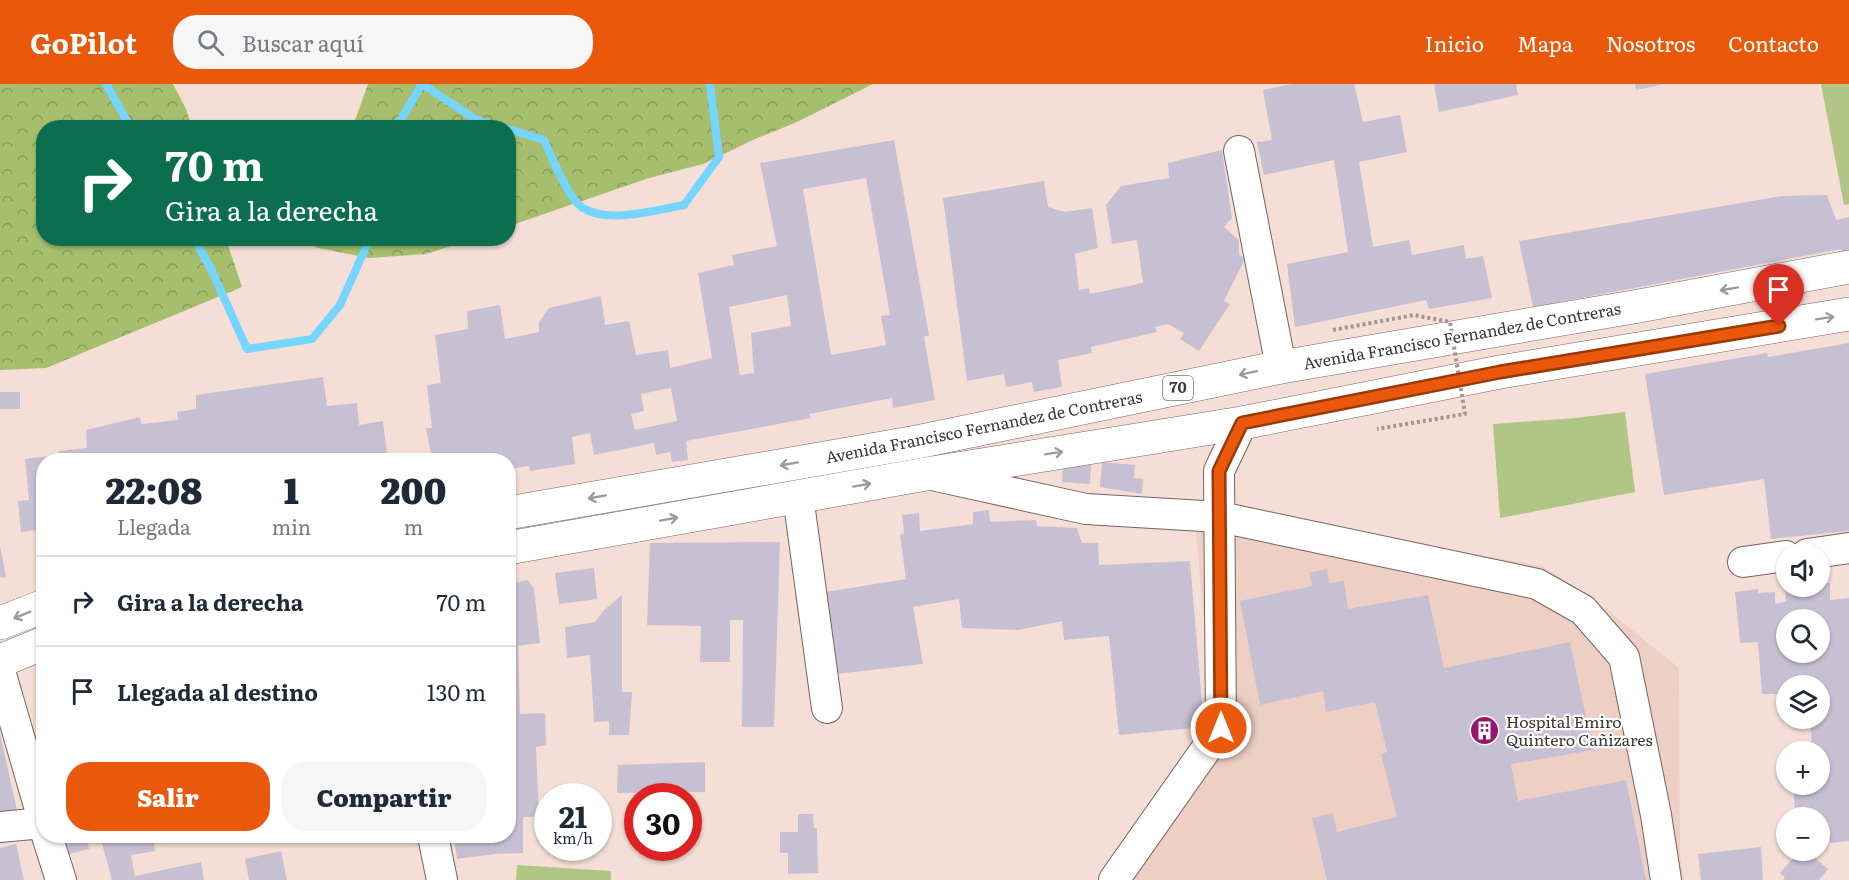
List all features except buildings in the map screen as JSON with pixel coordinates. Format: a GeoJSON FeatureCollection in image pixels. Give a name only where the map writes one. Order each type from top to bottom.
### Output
{"type":"FeatureCollection","features":[{"type":"Feature","properties":{"kind":"main road","name":"Avenida Francisco Fernandez de Contreras"},"geometry":{"type":"LineString","coordinates":[[516,512],[917,442],[1281,367],[1639,306],[1849,267]]}},
{"type":"Feature","properties":{"kind":"main road","name":"Avenida Francisco Fernandez de Contreras"},"geometry":{"type":"LineString","coordinates":[[516,547],[926,474],[1242,423],[1500,372],[1849,314]]}},
{"type":"Feature","properties":{"kind":"main road"},"geometry":{"type":"LineString","coordinates":[[0,623],[36,609]]}},
{"type":"Feature","properties":{"kind":"main road"},"geometry":{"type":"LineString","coordinates":[[0,661],[36,646]]}},
{"type":"Feature","properties":{"kind":"street"},"geometry":{"type":"LineString","coordinates":[[1239,151],[1281,367]]}},
{"type":"Feature","properties":{"kind":"street"},"geometry":{"type":"LineString","coordinates":[[1114,880],[1221,728],[1219,471],[1242,423]]}},
{"type":"Feature","properties":{"kind":"street"},"geometry":{"type":"LineString","coordinates":[[926,474],[1086,509],[1220,517],[1537,584],[1583,610],[1624,657],[1656,815],[1666,880]]}},
{"type":"Feature","properties":{"kind":"street"},"geometry":{"type":"LineString","coordinates":[[798,496],[827,708]]}},
{"type":"Feature","properties":{"kind":"street"},"geometry":{"type":"LineString","coordinates":[[1830,551],[1849,548]]}},
{"type":"Feature","properties":{"kind":"street"},"geometry":{"type":"LineString","coordinates":[[1743,562],[1776,557]]}},
{"type":"Feature","properties":{"kind":"street"},"geometry":{"type":"LineString","coordinates":[[0,671],[36,798]]}},
{"type":"Feature","properties":{"kind":"street"},"geometry":{"type":"LineString","coordinates":[[0,827],[36,824]]}},
{"type":"Feature","properties":{"kind":"street"},"geometry":{"type":"LineString","coordinates":[[49,843],[61,880]]}},
{"type":"Feature","properties":{"kind":"street"},"geometry":{"type":"LineString","coordinates":[[434,843],[442,880]]}},
{"type":"Feature","properties":{"kind":"path"},"geometry":{"type":"LineString","coordinates":[[1333,330],[1414,315],[1450,322],[1465,414],[1377,429]]}},
{"type":"Feature","properties":{"kind":"shaded area"},"geometry":{"type":"Polygon","coordinates":[[[1226,512],[1542,566],[1591,597],[1679,668],[1680,854],[1684,880],[1100,880],[1213,724],[1196,530],[1226,512]]]}},
{"type":"Feature","properties":{"kind":"green space"},"geometry":{"type":"Polygon","coordinates":[[[0,84],[173,84],[190,120],[36,120],[36,246],[228,246],[242,287],[46,368],[0,370],[0,84]]]}},
{"type":"Feature","properties":{"kind":"green space"},"geometry":{"type":"Polygon","coordinates":[[[368,84],[873,84],[797,122],[703,164],[649,178],[516,224],[516,120],[355,120],[368,84]]]}},
{"type":"Feature","properties":{"kind":"green space"},"geometry":{"type":"Polygon","coordinates":[[[1821,84],[1849,84],[1849,204],[1844,205],[1821,84]]]}},
{"type":"Feature","properties":{"kind":"green space"},"geometry":{"type":"Polygon","coordinates":[[[314,246],[451,246],[426,254],[369,258],[314,246]]]}},
{"type":"Feature","properties":{"kind":"green space"},"geometry":{"type":"Polygon","coordinates":[[[1625,412],[1635,492],[1500,518],[1493,424],[1625,412]]]}},
{"type":"Feature","properties":{"kind":"green space"},"geometry":{"type":"Polygon","coordinates":[[[517,865],[611,871],[611,880],[516,880],[517,865]]]}},
{"type":"Feature","properties":{"kind":"waterway"},"geometry":{"type":"LineString","coordinates":[[106,84],[126,120]]}},
{"type":"Feature","properties":{"kind":"waterway"},"geometry":{"type":"LineString","coordinates":[[422,84],[478,120]]}},
{"type":"Feature","properties":{"kind":"waterway"},"geometry":{"type":"LineString","coordinates":[[401,120],[422,84]]}},
{"type":"Feature","properties":{"kind":"waterway"},"geometry":{"type":"LineString","coordinates":[[516,131],[544,140],[572,196],[583,208],[594,213],[632,214],[684,205],[719,157],[710,84]]}},
{"type":"Feature","properties":{"kind":"waterway"},"geometry":{"type":"LineString","coordinates":[[198,246],[247,349],[312,339],[340,305],[366,246]]}},
{"type":"Feature","properties":{"kind":"place","name":"Hospital Emiro Quintero Cañizares"},"geometry":{"type":"Point","coordinates":[1485,731]}},
{"type":"Feature","properties":{"kind":"route"},"geometry":{"type":"LineString","coordinates":[[1221,728],[1219,471],[1242,423],[1500,372],[1779,326]]}}]}
